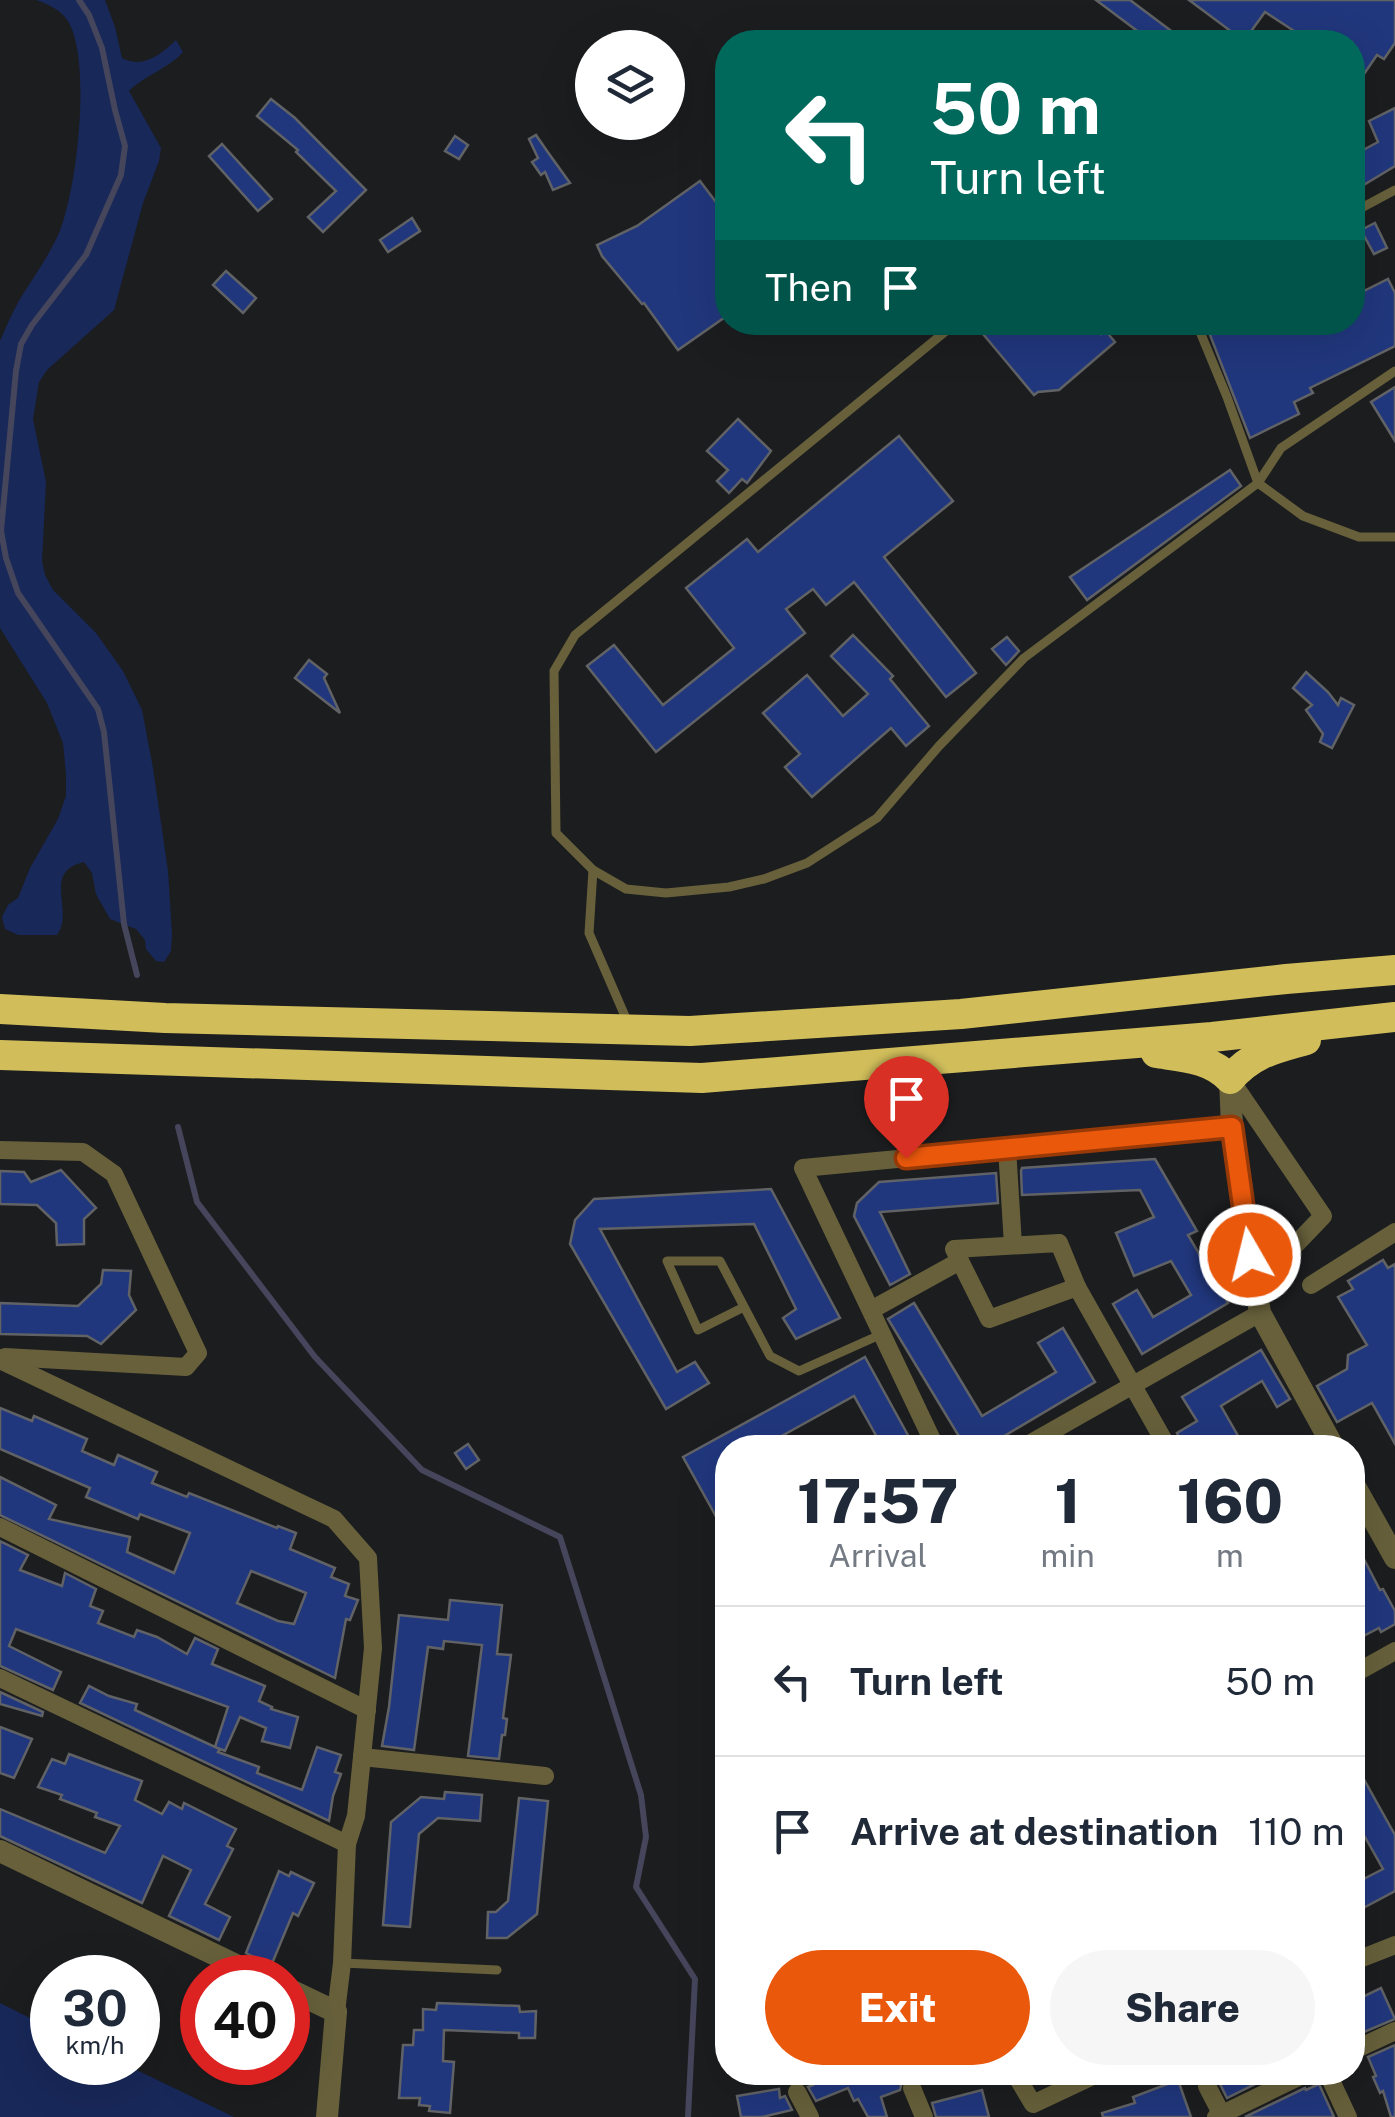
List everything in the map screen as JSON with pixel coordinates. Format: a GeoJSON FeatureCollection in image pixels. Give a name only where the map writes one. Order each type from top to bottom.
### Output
{"type":"FeatureCollection","features":[{"type":"Feature","properties":{"kind":"highway"},"geometry":{"type":"LineString","coordinates":[[0,1010],[690,1031],[962,1014],[1395,970]]}},
{"type":"Feature","properties":{"kind":"highway"},"geometry":{"type":"LineString","coordinates":[[1104,1045],[1195,1059],[1223,1070],[1230,1079],[1243,1063],[1260,1054],[1382,1019]]}},
{"type":"Feature","properties":{"kind":"highway"},"geometry":{"type":"LineString","coordinates":[[0,1055],[702,1078],[1212,1037],[1382,1019]]}},
{"type":"Feature","properties":{"kind":"street"},"geometry":{"type":"LineString","coordinates":[[1230,1079],[1232,1127],[1260,1313],[1327,1435]]}},
{"type":"Feature","properties":{"kind":"street"},"geometry":{"type":"LineString","coordinates":[[1230,1079],[1324,1216],[1255,1287]]}},
{"type":"Feature","properties":{"kind":"street"},"geometry":{"type":"LineString","coordinates":[[930,1435],[803,1168],[1232,1127]]}},
{"type":"Feature","properties":{"kind":"street"},"geometry":{"type":"LineString","coordinates":[[1008,1148],[1013,1245]]}},
{"type":"Feature","properties":{"kind":"street"},"geometry":{"type":"LineString","coordinates":[[0,1150],[82,1152],[114,1174],[198,1353],[186,1366],[0,1358]]}},
{"type":"Feature","properties":{"kind":"street"},"geometry":{"type":"LineString","coordinates":[[1311,1285],[1395,1232]]}},
{"type":"Feature","properties":{"kind":"street"},"geometry":{"type":"LineString","coordinates":[[1077,1287],[989,1319],[954,1249],[1060,1243],[1077,1287],[1161,1435]]}},
{"type":"Feature","properties":{"kind":"street"},"geometry":{"type":"LineString","coordinates":[[871,1310],[960,1261]]}},
{"type":"Feature","properties":{"kind":"street"},"geometry":{"type":"LineString","coordinates":[[1045,1435],[1260,1313]]}},
{"type":"Feature","properties":{"kind":"street"},"geometry":{"type":"LineString","coordinates":[[0,1358],[334,1519],[368,1558],[374,1648],[356,1816],[347,1844],[342,1963],[327,2117]]}},
{"type":"Feature","properties":{"kind":"street"},"geometry":{"type":"LineString","coordinates":[[60,1388],[99,1362]]}},
{"type":"Feature","properties":{"kind":"street"},"geometry":{"type":"LineString","coordinates":[[1365,1504],[1395,1558]]}},
{"type":"Feature","properties":{"kind":"street"},"geometry":{"type":"LineString","coordinates":[[0,1527],[367,1710]]}},
{"type":"Feature","properties":{"kind":"street"},"geometry":{"type":"LineString","coordinates":[[1365,1669],[1395,1652]]}},
{"type":"Feature","properties":{"kind":"street"},"geometry":{"type":"LineString","coordinates":[[0,1678],[347,1844]]}},
{"type":"Feature","properties":{"kind":"street"},"geometry":{"type":"LineString","coordinates":[[362,1757],[545,1776]]}},
{"type":"Feature","properties":{"kind":"street"},"geometry":{"type":"LineString","coordinates":[[0,1851],[216,1955]]}},
{"type":"Feature","properties":{"kind":"street"},"geometry":{"type":"LineString","coordinates":[[1365,1957],[1395,1945]]}},
{"type":"Feature","properties":{"kind":"street"},"geometry":{"type":"LineString","coordinates":[[310,2000],[336,2012]]}},
{"type":"Feature","properties":{"kind":"street"},"geometry":{"type":"LineString","coordinates":[[1365,2045],[1395,2031]]}},
{"type":"Feature","properties":{"kind":"street"},"geometry":{"type":"LineString","coordinates":[[1022,2085],[1033,2104],[1073,2085]]}},
{"type":"Feature","properties":{"kind":"street"},"geometry":{"type":"LineString","coordinates":[[1208,2086],[1220,2116],[1283,2085]]}},
{"type":"Feature","properties":{"kind":"street"},"geometry":{"type":"LineString","coordinates":[[1334,2085],[1348,2117]]}},
{"type":"Feature","properties":{"kind":"street"},"geometry":{"type":"LineString","coordinates":[[912,2088],[924,2117]]}},
{"type":"Feature","properties":{"kind":"street"},"geometry":{"type":"LineString","coordinates":[[797,2092],[810,2117]]}},
{"type":"Feature","properties":{"kind":"lane"},"geometry":{"type":"LineString","coordinates":[[1365,207],[1395,190]]}},
{"type":"Feature","properties":{"kind":"lane"},"geometry":{"type":"LineString","coordinates":[[941,335],[575,636],[554,671],[556,832],[593,870],[626,889],[666,893],[728,887],[807,864],[877,818],[939,746],[1024,658],[1258,483],[1282,448],[1395,371]]}},
{"type":"Feature","properties":{"kind":"lane"},"geometry":{"type":"LineString","coordinates":[[1201,335],[1258,483],[1303,516],[1359,537],[1395,537]]}},
{"type":"Feature","properties":{"kind":"lane"},"geometry":{"type":"LineString","coordinates":[[593,870],[589,933],[631,1030]]}},
{"type":"Feature","properties":{"kind":"lane"},"geometry":{"type":"LineString","coordinates":[[744,1307],[698,1330],[667,1262],[720,1261],[770,1356],[799,1371],[882,1334]]}},
{"type":"Feature","properties":{"kind":"lane"},"geometry":{"type":"LineString","coordinates":[[342,1963],[497,1970]]}},
{"type":"Feature","properties":{"kind":"shaded area"},"geometry":{"type":"Polygon","coordinates":[[[36,0],[105,0],[122,58],[130,61],[151,59],[176,40],[183,52],[129,91],[161,148],[159,161],[143,203],[114,310],[47,370],[39,382],[33,419],[46,482],[42,561],[45,575],[53,590],[96,633],[123,671],[142,710],[168,871],[172,934],[171,951],[164,962],[156,961],[136,929],[110,919],[84,862],[64,874],[62,925],[57,935],[18,935],[5,929],[2,917],[8,905],[18,898],[66,796],[63,743],[47,703],[0,628],[0,341],[59,233],[71,187],[79,126],[75,40],[62,14],[36,0]]]}},
{"type":"Feature","properties":{"kind":"shaded area"},"geometry":{"type":"Polygon","coordinates":[[[0,2003],[30,2018],[30,2085],[160,2085],[160,2081],[234,2117],[0,2117],[0,2003]]]}},
{"type":"Feature","properties":{"kind":"building"},"geometry":{"type":"Polygon","coordinates":[[[1096,0],[1130,0],[1170,30],[1136,30],[1096,0]]]}},
{"type":"Feature","properties":{"kind":"building"},"geometry":{"type":"Polygon","coordinates":[[[1189,0],[1395,0],[1395,43],[1384,59],[1377,55],[1365,73],[1365,30],[1293,30],[1265,12],[1252,30],[1229,30],[1189,0]]]}},
{"type":"Feature","properties":{"kind":"building"},"geometry":{"type":"Polygon","coordinates":[[[271,99],[366,190],[323,232],[308,217],[336,191],[298,150],[257,116],[271,99]]]}},
{"type":"Feature","properties":{"kind":"building"},"geometry":{"type":"Polygon","coordinates":[[[1395,108],[1395,166],[1365,184],[1365,149],[1378,142],[1369,121],[1395,108]]]}},
{"type":"Feature","properties":{"kind":"building"},"geometry":{"type":"Polygon","coordinates":[[[536,135],[570,183],[553,190],[545,172],[541,175],[532,162],[538,158],[529,139],[536,135]]]}},
{"type":"Feature","properties":{"kind":"building"},"geometry":{"type":"Polygon","coordinates":[[[455,136],[468,145],[459,159],[445,151],[455,136]]]}},
{"type":"Feature","properties":{"kind":"building"},"geometry":{"type":"Polygon","coordinates":[[[222,144],[272,199],[258,211],[209,156],[222,144]]]}},
{"type":"Feature","properties":{"kind":"building"},"geometry":{"type":"Polygon","coordinates":[[[700,181],[715,201],[715,324],[678,350],[597,245],[637,226],[700,181]]]}},
{"type":"Feature","properties":{"kind":"building"},"geometry":{"type":"Polygon","coordinates":[[[412,218],[420,231],[388,252],[380,240],[412,218]]]}},
{"type":"Feature","properties":{"kind":"building"},"geometry":{"type":"Polygon","coordinates":[[[1375,223],[1387,248],[1374,254],[1365,237],[1365,228],[1375,223]]]}},
{"type":"Feature","properties":{"kind":"building"},"geometry":{"type":"Polygon","coordinates":[[[226,271],[256,298],[243,313],[213,285],[226,271]]]}},
{"type":"Feature","properties":{"kind":"building"},"geometry":{"type":"Polygon","coordinates":[[[1388,279],[1395,293],[1395,346],[1310,388],[1313,393],[1294,402],[1299,414],[1250,438],[1210,335],[1365,335],[1365,290],[1388,279]]]}},
{"type":"Feature","properties":{"kind":"building"},"geometry":{"type":"Polygon","coordinates":[[[984,335],[1109,335],[1115,342],[1059,390],[1034,395],[984,335]]]}},
{"type":"Feature","properties":{"kind":"building"},"geometry":{"type":"Polygon","coordinates":[[[1395,387],[1395,441],[1371,402],[1395,387]]]}},
{"type":"Feature","properties":{"kind":"building"},"geometry":{"type":"Polygon","coordinates":[[[738,419],[771,451],[747,483],[742,479],[729,493],[717,481],[728,470],[707,451],[738,419]]]}},
{"type":"Feature","properties":{"kind":"building"},"geometry":{"type":"Polygon","coordinates":[[[899,436],[953,501],[884,557],[976,673],[946,697],[854,582],[826,605],[813,589],[786,609],[805,633],[656,752],[587,666],[614,645],[663,705],[734,648],[686,588],[747,539],[758,552],[899,436]]]}},
{"type":"Feature","properties":{"kind":"building"},"geometry":{"type":"Polygon","coordinates":[[[1230,470],[1241,486],[1087,600],[1070,577],[1230,470]]]}},
{"type":"Feature","properties":{"kind":"building"},"geometry":{"type":"Polygon","coordinates":[[[853,635],[893,676],[890,679],[929,726],[906,746],[891,728],[812,797],[785,767],[800,754],[763,713],[807,675],[843,716],[868,694],[831,656],[853,635]]]}},
{"type":"Feature","properties":{"kind":"building"},"geometry":{"type":"Polygon","coordinates":[[[1007,637],[1019,651],[1006,665],[992,649],[1007,637]]]}},
{"type":"Feature","properties":{"kind":"building"},"geometry":{"type":"Polygon","coordinates":[[[309,660],[327,674],[324,678],[340,713],[295,678],[309,660]]]}},
{"type":"Feature","properties":{"kind":"building"},"geometry":{"type":"Polygon","coordinates":[[[1306,672],[1338,705],[1341,698],[1354,705],[1332,748],[1320,742],[1323,734],[1306,710],[1312,705],[1293,688],[1306,672]]]}},
{"type":"Feature","properties":{"kind":"building"},"geometry":{"type":"Polygon","coordinates":[[[1155,1159],[1197,1231],[1188,1235],[1228,1303],[1142,1354],[1113,1304],[1137,1290],[1153,1317],[1191,1295],[1171,1261],[1134,1276],[1116,1233],[1154,1217],[1140,1190],[1022,1195],[1021,1171],[1155,1159]]]}},
{"type":"Feature","properties":{"kind":"building"},"geometry":{"type":"Polygon","coordinates":[[[61,1170],[96,1208],[84,1219],[84,1244],[57,1245],[56,1223],[37,1205],[0,1204],[0,1171],[24,1172],[31,1182],[61,1170]]]}},
{"type":"Feature","properties":{"kind":"building"},"geometry":{"type":"Polygon","coordinates":[[[996,1173],[998,1203],[880,1212],[910,1274],[890,1285],[854,1216],[857,1203],[879,1182],[996,1173]]]}},
{"type":"Feature","properties":{"kind":"building"},"geometry":{"type":"Polygon","coordinates":[[[771,1189],[840,1318],[796,1339],[783,1318],[796,1309],[754,1224],[600,1229],[677,1372],[695,1362],[709,1383],[666,1409],[570,1244],[575,1220],[594,1199],[771,1189]]]}},
{"type":"Feature","properties":{"kind":"building"},"geometry":{"type":"Polygon","coordinates":[[[1383,1260],[1388,1268],[1395,1264],[1395,1444],[1372,1403],[1337,1422],[1317,1386],[1347,1369],[1348,1355],[1367,1345],[1338,1297],[1353,1289],[1348,1281],[1383,1260]]]}},
{"type":"Feature","properties":{"kind":"building"},"geometry":{"type":"Polygon","coordinates":[[[103,1270],[131,1271],[129,1295],[136,1310],[101,1344],[87,1336],[0,1334],[0,1303],[78,1306],[101,1284],[103,1270]]]}},
{"type":"Feature","properties":{"kind":"building"},"geometry":{"type":"Polygon","coordinates":[[[914,1303],[982,1416],[1056,1372],[1038,1343],[1063,1328],[1095,1382],[1006,1435],[958,1435],[888,1319],[914,1303]]]}},
{"type":"Feature","properties":{"kind":"building"},"geometry":{"type":"Polygon","coordinates":[[[1261,1350],[1290,1399],[1277,1407],[1262,1381],[1221,1406],[1238,1435],[1178,1435],[1197,1421],[1182,1397],[1261,1350]]]}},
{"type":"Feature","properties":{"kind":"building"},"geometry":{"type":"Polygon","coordinates":[[[865,1357],[908,1435],[876,1435],[854,1396],[784,1435],[723,1435],[865,1357]]]}},
{"type":"Feature","properties":{"kind":"building"},"geometry":{"type":"Polygon","coordinates":[[[0,1408],[32,1421],[34,1416],[87,1439],[82,1451],[114,1465],[118,1455],[157,1472],[152,1483],[296,1533],[290,1549],[335,1568],[331,1577],[349,1584],[345,1596],[358,1600],[350,1620],[346,1619],[335,1678],[0,1515],[0,1477],[56,1505],[49,1519],[130,1537],[127,1552],[174,1573],[190,1533],[140,1514],[138,1519],[86,1497],[90,1488],[0,1449],[0,1408]],[[251,1571],[237,1603],[294,1624],[306,1593],[251,1571]]]}},
{"type":"Feature","properties":{"kind":"building"},"geometry":{"type":"Polygon","coordinates":[[[715,1439],[715,1515],[683,1457],[715,1439]]]}},
{"type":"Feature","properties":{"kind":"building"},"geometry":{"type":"Polygon","coordinates":[[[468,1444],[479,1460],[466,1469],[455,1453],[468,1444]]]}},
{"type":"Feature","properties":{"kind":"building"},"geometry":{"type":"Polygon","coordinates":[[[0,1541],[28,1555],[20,1570],[62,1586],[65,1573],[96,1589],[90,1606],[103,1611],[98,1623],[134,1637],[137,1630],[187,1654],[195,1638],[218,1649],[212,1664],[265,1686],[259,1701],[298,1717],[290,1748],[262,1741],[266,1728],[240,1717],[225,1751],[215,1747],[228,1707],[16,1629],[9,1646],[61,1672],[53,1690],[0,1666],[0,1541]]]}},
{"type":"Feature","properties":{"kind":"building"},"geometry":{"type":"Polygon","coordinates":[[[1365,1561],[1395,1611],[1395,1624],[1381,1632],[1379,1628],[1365,1635],[1365,1561]]]}},
{"type":"Feature","properties":{"kind":"building"},"geometry":{"type":"Polygon","coordinates":[[[450,1600],[502,1605],[497,1654],[511,1655],[503,1718],[507,1719],[499,1759],[468,1756],[482,1645],[444,1641],[443,1649],[428,1647],[414,1750],[382,1746],[399,1615],[448,1620],[450,1600]]]}},
{"type":"Feature","properties":{"kind":"building"},"geometry":{"type":"Polygon","coordinates":[[[89,1686],[137,1704],[135,1710],[220,1749],[218,1752],[259,1767],[257,1773],[302,1790],[317,1747],[341,1755],[335,1772],[341,1774],[329,1821],[80,1703],[89,1686]]]}},
{"type":"Feature","properties":{"kind":"building"},"geometry":{"type":"Polygon","coordinates":[[[0,1692],[43,1712],[42,1716],[0,1704],[0,1692]]]}},
{"type":"Feature","properties":{"kind":"building"},"geometry":{"type":"Polygon","coordinates":[[[0,1727],[32,1739],[14,1778],[0,1773],[0,1727]]]}},
{"type":"Feature","properties":{"kind":"building"},"geometry":{"type":"Polygon","coordinates":[[[69,1754],[142,1781],[135,1800],[162,1814],[169,1802],[182,1809],[184,1803],[236,1829],[227,1846],[233,1849],[205,1904],[230,1917],[219,1940],[169,1916],[191,1870],[163,1856],[142,1903],[0,1836],[0,1809],[105,1853],[120,1826],[60,1799],[62,1795],[38,1787],[52,1759],[65,1764],[69,1754]]]}},
{"type":"Feature","properties":{"kind":"building"},"geometry":{"type":"Polygon","coordinates":[[[1365,1781],[1395,1835],[1395,1891],[1365,1907],[1365,1878],[1383,1869],[1365,1837],[1365,1781]]]}},
{"type":"Feature","properties":{"kind":"building"},"geometry":{"type":"Polygon","coordinates":[[[445,1792],[482,1795],[480,1821],[438,1818],[419,1834],[410,1927],[383,1925],[391,1822],[421,1797],[444,1799],[445,1792]]]}},
{"type":"Feature","properties":{"kind":"building"},"geometry":{"type":"Polygon","coordinates":[[[519,1798],[548,1801],[537,1914],[507,1938],[487,1938],[488,1912],[496,1912],[508,1901],[519,1798]]]}},
{"type":"Feature","properties":{"kind":"building"},"geometry":{"type":"Polygon","coordinates":[[[279,1871],[314,1883],[298,1916],[293,1913],[276,1955],[246,1953],[279,1871]]]}},
{"type":"Feature","properties":{"kind":"building"},"geometry":{"type":"Polygon","coordinates":[[[1381,1988],[1395,2019],[1365,2032],[1365,1996],[1381,1988]]]}},
{"type":"Feature","properties":{"kind":"building"},"geometry":{"type":"Polygon","coordinates":[[[437,2003],[519,2006],[520,2012],[536,2011],[535,2038],[519,2038],[519,2033],[444,2030],[443,2061],[454,2062],[450,2113],[429,2111],[430,2106],[419,2105],[420,2098],[399,2098],[403,2045],[413,2045],[414,2030],[423,2030],[423,2009],[436,2010],[437,2003]]]}},
{"type":"Feature","properties":{"kind":"building"},"geometry":{"type":"Polygon","coordinates":[[[1395,2045],[1395,2117],[1391,2117],[1368,2057],[1395,2045]]]}},
{"type":"Feature","properties":{"kind":"building"},"geometry":{"type":"Polygon","coordinates":[[[901,2085],[900,2090],[881,2097],[887,2117],[868,2117],[848,2088],[816,2101],[808,2087],[901,2085]]]}},
{"type":"Feature","properties":{"kind":"building"},"geometry":{"type":"Polygon","coordinates":[[[1165,2085],[1180,2085],[1191,2117],[1103,2117],[1102,2113],[1135,2103],[1133,2097],[1165,2085]]]}},
{"type":"Feature","properties":{"kind":"building"},"geometry":{"type":"Polygon","coordinates":[[[1220,2085],[1253,2085],[1227,2098],[1220,2085]]]}},
{"type":"Feature","properties":{"kind":"building"},"geometry":{"type":"Polygon","coordinates":[[[1319,2085],[1334,2117],[1245,2117],[1305,2088],[1319,2085]]]}},
{"type":"Feature","properties":{"kind":"building"},"geometry":{"type":"Polygon","coordinates":[[[779,2089],[780,2098],[785,2096],[792,2110],[741,2117],[737,2096],[779,2089]]]}},
{"type":"Feature","properties":{"kind":"building"},"geometry":{"type":"Polygon","coordinates":[[[982,2090],[989,2117],[936,2117],[932,2103],[982,2090]]]}},
{"type":"Feature","properties":{"kind":"waterway"},"geometry":{"type":"LineString","coordinates":[[79,0],[102,48],[125,146],[121,175],[86,255],[21,344],[1,531],[18,593],[98,709],[104,732],[124,924],[137,975]]}},
{"type":"Feature","properties":{"kind":"waterway"},"geometry":{"type":"LineString","coordinates":[[178,1127],[197,1202],[315,1357],[422,1470],[560,1537],[641,1795],[646,1837],[636,1887],[695,1979],[688,2117]]}},
{"type":"Feature","properties":{"kind":"route"},"geometry":{"type":"LineString","coordinates":[[906,1158],[1232,1127],[1250,1255]]}}]}
